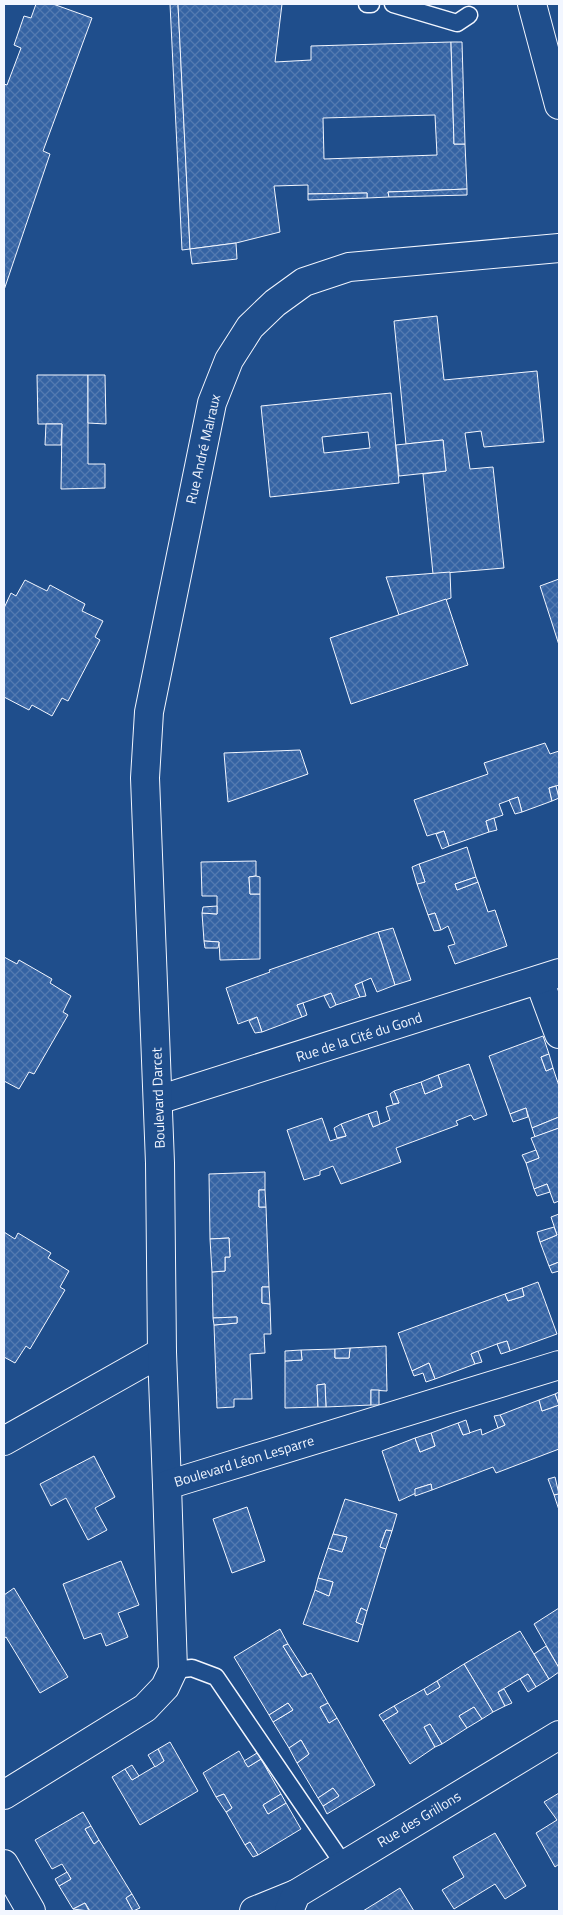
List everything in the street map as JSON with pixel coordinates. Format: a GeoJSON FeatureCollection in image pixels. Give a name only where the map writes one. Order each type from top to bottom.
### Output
{"type":"FeatureCollection","features":[{"type":"Feature","properties":{"kind":"street"},"geometry":{"type":"LineString","coordinates":[[532,4],[559,106]]}},
{"type":"Feature","properties":{"kind":"street","name":"Rue André Malraux"},"geometry":{"type":"LineString","coordinates":[[148,845],[145,778],[149,712],[180,551],[212,403],[229,360],[250,327],[275,303],[304,282],[349,267],[559,248]]}},
{"type":"Feature","properties":{"kind":"street","name":"Boulevard Darcet"},"geometry":{"type":"LineString","coordinates":[[148,845],[158,1100],[162,1352],[167,1485]]}},
{"type":"Feature","properties":{"kind":"street"},"geometry":{"type":"LineString","coordinates":[[549,976],[559,1034]]}},
{"type":"Feature","properties":{"kind":"street","name":"Rue de la Cité du Gond"},"geometry":{"type":"LineString","coordinates":[[158,1100],[549,976]]}},
{"type":"Feature","properties":{"kind":"street"},"geometry":{"type":"LineString","coordinates":[[9,1431],[162,1352]]}},
{"type":"Feature","properties":{"kind":"street","name":"Boulevard Léon Lesparre"},"geometry":{"type":"LineString","coordinates":[[173,1670],[167,1485],[559,1365]]}},
{"type":"Feature","properties":{"kind":"street"},"geometry":{"type":"LineString","coordinates":[[4,1795],[145,1708],[165,1687],[173,1670]]}},
{"type":"Feature","properties":{"kind":"street","name":"Rue des Grillons"},"geometry":{"type":"LineString","coordinates":[[292,1902],[344,1865],[559,1734]]}},
{"type":"Feature","properties":{"kind":"street"},"geometry":{"type":"LineString","coordinates":[[5,1869],[31,1911]]}},
{"type":"Feature","properties":{"kind":"street"},"geometry":{"type":"LineString","coordinates":[[254,1911],[292,1902]]}},
{"type":"Feature","properties":{"kind":"lane"},"geometry":{"type":"LineString","coordinates":[[393,4],[457,23],[468,13]]}},
{"type":"Feature","properties":{"kind":"lane"},"geometry":{"type":"LineString","coordinates":[[173,1670],[192,1668],[216,1676],[344,1865]]}},
{"type":"Feature","properties":{"kind":"building"},"geometry":{"type":"Polygon","coordinates":[[[36,4],[53,4],[92,18],[43,151],[50,154],[4,290],[4,84],[7,85],[21,48],[14,45],[24,16],[31,18],[36,4]]]}},
{"type":"Feature","properties":{"kind":"building"},"geometry":{"type":"Polygon","coordinates":[[[170,4],[178,4],[181,64],[190,249],[182,250],[170,4]]]}},
{"type":"Feature","properties":{"kind":"building"},"geometry":{"type":"Polygon","coordinates":[[[178,4],[282,4],[275,62],[311,60],[311,46],[451,42],[454,144],[465,144],[467,189],[388,192],[389,197],[367,198],[367,193],[308,194],[308,185],[274,186],[280,232],[236,243],[190,249],[178,4]],[[435,115],[323,118],[324,159],[437,155],[435,115]]]}},
{"type":"Feature","properties":{"kind":"building"},"geometry":{"type":"Polygon","coordinates":[[[451,42],[462,42],[465,144],[454,144],[451,42]]]}},
{"type":"Feature","properties":{"kind":"building"},"geometry":{"type":"Polygon","coordinates":[[[467,189],[467,195],[389,197],[388,192],[467,189]]]}},
{"type":"Feature","properties":{"kind":"building"},"geometry":{"type":"Polygon","coordinates":[[[367,193],[367,198],[308,200],[308,194],[367,193]]]}},
{"type":"Feature","properties":{"kind":"building"},"geometry":{"type":"Polygon","coordinates":[[[236,243],[237,259],[192,264],[190,249],[236,243]]]}},
{"type":"Feature","properties":{"kind":"building"},"geometry":{"type":"Polygon","coordinates":[[[437,316],[444,380],[537,371],[544,442],[484,447],[481,431],[465,433],[470,469],[493,467],[504,568],[433,574],[423,474],[446,471],[443,440],[406,444],[394,321],[437,316]]]}},
{"type":"Feature","properties":{"kind":"building"},"geometry":{"type":"Polygon","coordinates":[[[37,375],[88,375],[88,464],[105,464],[105,488],[61,489],[62,424],[38,424],[37,375]]]}},
{"type":"Feature","properties":{"kind":"building"},"geometry":{"type":"Polygon","coordinates":[[[88,375],[105,375],[106,424],[88,423],[88,375]]]}},
{"type":"Feature","properties":{"kind":"building"},"geometry":{"type":"Polygon","coordinates":[[[391,393],[399,483],[270,497],[261,406],[391,393]],[[368,432],[322,437],[324,453],[370,448],[368,432]]]}},
{"type":"Feature","properties":{"kind":"building"},"geometry":{"type":"Polygon","coordinates":[[[46,424],[62,424],[61,445],[45,445],[46,424]]]}},
{"type":"Feature","properties":{"kind":"building"},"geometry":{"type":"Polygon","coordinates":[[[443,440],[446,471],[399,476],[396,445],[443,440]]]}},
{"type":"Feature","properties":{"kind":"building"},"geometry":{"type":"Polygon","coordinates":[[[450,572],[451,598],[399,615],[386,577],[450,572]]]}},
{"type":"Feature","properties":{"kind":"building"},"geometry":{"type":"Polygon","coordinates":[[[559,579],[559,645],[540,586],[559,579]]]}},
{"type":"Feature","properties":{"kind":"building"},"geometry":{"type":"Polygon","coordinates":[[[25,580],[47,591],[50,585],[85,604],[82,611],[103,621],[95,637],[100,640],[68,701],[62,698],[52,716],[32,705],[29,710],[4,697],[4,608],[11,593],[16,596],[25,580]]]}},
{"type":"Feature","properties":{"kind":"building"},"geometry":{"type":"Polygon","coordinates":[[[446,599],[468,665],[351,704],[330,638],[446,599]]]}},
{"type":"Feature","properties":{"kind":"building"},"geometry":{"type":"Polygon","coordinates":[[[545,743],[550,754],[559,751],[559,785],[549,788],[552,801],[522,812],[518,797],[499,804],[503,815],[486,821],[489,832],[449,846],[444,831],[427,836],[414,800],[488,774],[484,763],[545,743]]]}},
{"type":"Feature","properties":{"kind":"building"},"geometry":{"type":"Polygon","coordinates":[[[300,750],[308,774],[228,802],[224,753],[300,750]]]}},
{"type":"Feature","properties":{"kind":"building"},"geometry":{"type":"Polygon","coordinates":[[[556,786],[559,798],[552,801],[549,788],[556,786]]]}},
{"type":"Feature","properties":{"kind":"building"},"geometry":{"type":"Polygon","coordinates":[[[518,797],[522,812],[515,814],[509,800],[518,797]]]}},
{"type":"Feature","properties":{"kind":"building"},"geometry":{"type":"Polygon","coordinates":[[[494,818],[497,830],[489,832],[486,821],[494,818]]]}},
{"type":"Feature","properties":{"kind":"building"},"geometry":{"type":"Polygon","coordinates":[[[444,831],[449,846],[442,849],[436,834],[444,831]]]}},
{"type":"Feature","properties":{"kind":"building"},"geometry":{"type":"Polygon","coordinates":[[[467,847],[476,877],[455,884],[457,890],[478,882],[488,912],[495,910],[507,946],[455,964],[448,946],[455,944],[448,926],[441,930],[435,913],[428,915],[417,884],[425,882],[419,864],[467,847]]]}},
{"type":"Feature","properties":{"kind":"building"},"geometry":{"type":"Polygon","coordinates":[[[256,861],[256,876],[249,877],[250,894],[260,894],[260,959],[220,960],[219,942],[204,941],[202,913],[217,914],[217,896],[202,896],[201,862],[256,861]]]}},
{"type":"Feature","properties":{"kind":"building"},"geometry":{"type":"Polygon","coordinates":[[[419,864],[425,882],[417,884],[412,867],[419,864]]]}},
{"type":"Feature","properties":{"kind":"building"},"geometry":{"type":"Polygon","coordinates":[[[249,877],[260,877],[260,894],[250,894],[249,877]]]}},
{"type":"Feature","properties":{"kind":"building"},"geometry":{"type":"Polygon","coordinates":[[[476,877],[478,882],[457,890],[455,884],[476,877]]]}},
{"type":"Feature","properties":{"kind":"building"},"geometry":{"type":"Polygon","coordinates":[[[217,906],[217,914],[202,913],[203,907],[217,906]]]}},
{"type":"Feature","properties":{"kind":"building"},"geometry":{"type":"Polygon","coordinates":[[[435,913],[441,930],[434,931],[428,915],[435,913]]]}},
{"type":"Feature","properties":{"kind":"building"},"geometry":{"type":"Polygon","coordinates":[[[393,928],[411,980],[395,985],[378,932],[393,928]]]}},
{"type":"Feature","properties":{"kind":"building"},"geometry":{"type":"Polygon","coordinates":[[[378,932],[395,985],[377,992],[371,978],[355,985],[360,997],[336,1005],[331,993],[297,1005],[302,1017],[262,1032],[257,1017],[238,1024],[226,988],[270,972],[269,970],[378,932]]]}},
{"type":"Feature","properties":{"kind":"building"},"geometry":{"type":"Polygon","coordinates":[[[204,941],[219,942],[218,948],[205,948],[204,941]]]}},
{"type":"Feature","properties":{"kind":"building"},"geometry":{"type":"Polygon","coordinates":[[[4,957],[17,964],[19,960],[52,979],[50,983],[71,996],[63,1012],[68,1015],[34,1074],[29,1072],[19,1089],[4,1081],[4,957]]]}},
{"type":"Feature","properties":{"kind":"building"},"geometry":{"type":"Polygon","coordinates":[[[362,982],[366,996],[360,997],[355,985],[362,982]]]}},
{"type":"Feature","properties":{"kind":"building"},"geometry":{"type":"Polygon","coordinates":[[[331,993],[336,1005],[330,1008],[324,996],[331,993]]]}},
{"type":"Feature","properties":{"kind":"building"},"geometry":{"type":"Polygon","coordinates":[[[303,1003],[307,1015],[302,1017],[297,1005],[303,1003]]]}},
{"type":"Feature","properties":{"kind":"building"},"geometry":{"type":"Polygon","coordinates":[[[257,1017],[262,1032],[255,1033],[249,1021],[257,1017]]]}},
{"type":"Feature","properties":{"kind":"building"},"geometry":{"type":"Polygon","coordinates":[[[543,1036],[549,1054],[541,1057],[546,1071],[553,1068],[559,1086],[559,1117],[532,1128],[526,1108],[510,1114],[489,1056],[543,1036]]]}},
{"type":"Feature","properties":{"kind":"building"},"geometry":{"type":"Polygon","coordinates":[[[549,1054],[553,1068],[546,1071],[541,1057],[549,1054]]]}},
{"type":"Feature","properties":{"kind":"building"},"geometry":{"type":"Polygon","coordinates":[[[469,1064],[487,1115],[474,1120],[471,1115],[456,1121],[458,1125],[396,1148],[401,1162],[341,1184],[333,1166],[320,1171],[320,1175],[304,1180],[287,1130],[322,1118],[330,1141],[346,1136],[341,1124],[368,1114],[373,1127],[390,1120],[386,1107],[399,1103],[394,1091],[421,1082],[425,1094],[442,1087],[438,1075],[469,1064]]]}},
{"type":"Feature","properties":{"kind":"building"},"geometry":{"type":"Polygon","coordinates":[[[438,1075],[442,1087],[425,1094],[421,1082],[438,1075]]]}},
{"type":"Feature","properties":{"kind":"building"},"geometry":{"type":"Polygon","coordinates":[[[394,1091],[399,1103],[393,1104],[390,1094],[394,1091]]]}},
{"type":"Feature","properties":{"kind":"building"},"geometry":{"type":"Polygon","coordinates":[[[526,1108],[528,1117],[513,1122],[510,1114],[526,1108]]]}},
{"type":"Feature","properties":{"kind":"building"},"geometry":{"type":"Polygon","coordinates":[[[377,1111],[380,1124],[373,1127],[368,1114],[377,1111]]]}},
{"type":"Feature","properties":{"kind":"building"},"geometry":{"type":"Polygon","coordinates":[[[559,1117],[559,1128],[535,1137],[532,1128],[559,1117]]]}},
{"type":"Feature","properties":{"kind":"building"},"geometry":{"type":"Polygon","coordinates":[[[341,1124],[346,1136],[337,1138],[334,1128],[341,1124]]]}},
{"type":"Feature","properties":{"kind":"building"},"geometry":{"type":"Polygon","coordinates":[[[559,1128],[559,1201],[554,1203],[547,1184],[534,1189],[526,1163],[539,1158],[531,1138],[559,1128]]]}},
{"type":"Feature","properties":{"kind":"building"},"geometry":{"type":"Polygon","coordinates":[[[536,1150],[539,1158],[526,1163],[522,1155],[536,1150]]]}},
{"type":"Feature","properties":{"kind":"building"},"geometry":{"type":"Polygon","coordinates":[[[265,1172],[265,1190],[259,1190],[259,1207],[266,1207],[269,1287],[262,1287],[262,1303],[270,1304],[271,1334],[264,1334],[265,1353],[250,1354],[252,1399],[234,1399],[234,1407],[217,1408],[214,1325],[237,1323],[237,1317],[213,1318],[212,1272],[225,1271],[225,1257],[230,1257],[229,1238],[210,1239],[209,1174],[265,1172]]]}},
{"type":"Feature","properties":{"kind":"building"},"geometry":{"type":"Polygon","coordinates":[[[547,1184],[550,1192],[537,1196],[534,1189],[547,1184]]]}},
{"type":"Feature","properties":{"kind":"building"},"geometry":{"type":"Polygon","coordinates":[[[259,1190],[265,1190],[266,1207],[259,1207],[259,1190]]]}},
{"type":"Feature","properties":{"kind":"building"},"geometry":{"type":"Polygon","coordinates":[[[559,1214],[559,1262],[549,1266],[540,1242],[557,1235],[551,1217],[559,1214]]]}},
{"type":"Feature","properties":{"kind":"building"},"geometry":{"type":"Polygon","coordinates":[[[554,1227],[557,1235],[540,1242],[537,1232],[554,1227]]]}},
{"type":"Feature","properties":{"kind":"building"},"geometry":{"type":"Polygon","coordinates":[[[4,1232],[15,1239],[18,1233],[51,1253],[48,1258],[69,1271],[60,1287],[65,1290],[30,1349],[26,1346],[15,1363],[4,1357],[4,1232]]]}},
{"type":"Feature","properties":{"kind":"building"},"geometry":{"type":"Polygon","coordinates":[[[229,1238],[230,1257],[225,1257],[225,1271],[212,1272],[210,1239],[229,1238]]]}},
{"type":"Feature","properties":{"kind":"building"},"geometry":{"type":"Polygon","coordinates":[[[559,1262],[559,1271],[552,1273],[549,1266],[559,1262]]]}},
{"type":"Feature","properties":{"kind":"building"},"geometry":{"type":"Polygon","coordinates":[[[538,1282],[557,1334],[510,1351],[507,1341],[497,1344],[471,1354],[475,1364],[435,1379],[429,1363],[412,1371],[398,1333],[505,1294],[508,1301],[524,1296],[522,1288],[538,1282]]]}},
{"type":"Feature","properties":{"kind":"building"},"geometry":{"type":"Polygon","coordinates":[[[262,1287],[269,1287],[270,1304],[262,1303],[262,1287]]]}},
{"type":"Feature","properties":{"kind":"building"},"geometry":{"type":"Polygon","coordinates":[[[522,1288],[524,1296],[508,1301],[505,1294],[522,1288]]]}},
{"type":"Feature","properties":{"kind":"building"},"geometry":{"type":"Polygon","coordinates":[[[237,1317],[237,1323],[214,1325],[213,1318],[237,1317]]]}},
{"type":"Feature","properties":{"kind":"building"},"geometry":{"type":"Polygon","coordinates":[[[507,1341],[510,1351],[501,1354],[497,1344],[507,1341]]]}},
{"type":"Feature","properties":{"kind":"building"},"geometry":{"type":"Polygon","coordinates":[[[386,1346],[387,1391],[371,1390],[371,1405],[326,1407],[325,1384],[317,1385],[318,1407],[285,1408],[285,1361],[302,1360],[301,1350],[335,1349],[335,1358],[349,1358],[350,1348],[386,1346]]]}},
{"type":"Feature","properties":{"kind":"building"},"geometry":{"type":"Polygon","coordinates":[[[350,1348],[349,1358],[335,1358],[335,1349],[350,1348]]]}},
{"type":"Feature","properties":{"kind":"building"},"geometry":{"type":"Polygon","coordinates":[[[301,1350],[302,1360],[285,1361],[285,1351],[301,1350]]]}},
{"type":"Feature","properties":{"kind":"building"},"geometry":{"type":"Polygon","coordinates":[[[478,1351],[482,1362],[475,1364],[471,1354],[478,1351]]]}},
{"type":"Feature","properties":{"kind":"building"},"geometry":{"type":"Polygon","coordinates":[[[429,1363],[435,1379],[426,1382],[423,1373],[414,1376],[412,1371],[429,1363]]]}},
{"type":"Feature","properties":{"kind":"building"},"geometry":{"type":"Polygon","coordinates":[[[325,1384],[326,1407],[318,1407],[317,1385],[325,1384]]]}},
{"type":"Feature","properties":{"kind":"building"},"geometry":{"type":"Polygon","coordinates":[[[371,1390],[379,1390],[379,1405],[371,1405],[371,1390]]]}},
{"type":"Feature","properties":{"kind":"building"},"geometry":{"type":"Polygon","coordinates":[[[559,1392],[559,1405],[555,1394],[559,1392]]]}},
{"type":"Feature","properties":{"kind":"building"},"geometry":{"type":"Polygon","coordinates":[[[555,1394],[559,1405],[542,1411],[539,1400],[555,1394]]]}},
{"type":"Feature","properties":{"kind":"building"},"geometry":{"type":"Polygon","coordinates":[[[539,1400],[542,1411],[559,1405],[559,1449],[496,1473],[493,1467],[432,1490],[431,1484],[415,1489],[416,1493],[399,1501],[382,1451],[415,1438],[420,1452],[435,1446],[431,1433],[458,1423],[463,1435],[481,1429],[482,1435],[505,1425],[500,1415],[539,1400]]]}},
{"type":"Feature","properties":{"kind":"building"},"geometry":{"type":"Polygon","coordinates":[[[500,1415],[505,1425],[498,1428],[494,1416],[500,1415]]]}},
{"type":"Feature","properties":{"kind":"building"},"geometry":{"type":"Polygon","coordinates":[[[466,1420],[470,1433],[463,1435],[458,1423],[466,1420]]]}},
{"type":"Feature","properties":{"kind":"building"},"geometry":{"type":"Polygon","coordinates":[[[431,1433],[435,1446],[420,1452],[415,1438],[431,1433]]]}},
{"type":"Feature","properties":{"kind":"building"},"geometry":{"type":"Polygon","coordinates":[[[94,1456],[115,1497],[95,1508],[107,1530],[88,1540],[66,1498],[51,1506],[40,1484],[94,1456]]]}},
{"type":"Feature","properties":{"kind":"building"},"geometry":{"type":"Polygon","coordinates":[[[555,1477],[559,1494],[554,1495],[548,1479],[555,1477]]]}},
{"type":"Feature","properties":{"kind":"building"},"geometry":{"type":"Polygon","coordinates":[[[431,1484],[432,1490],[415,1496],[415,1489],[431,1484]]]}},
{"type":"Feature","properties":{"kind":"building"},"geometry":{"type":"Polygon","coordinates":[[[559,1494],[559,1510],[554,1495],[559,1494]]]}},
{"type":"Feature","properties":{"kind":"building"},"geometry":{"type":"Polygon","coordinates":[[[345,1499],[397,1514],[392,1531],[386,1530],[380,1547],[386,1549],[367,1611],[361,1608],[356,1622],[363,1625],[358,1642],[303,1624],[315,1590],[329,1596],[333,1582],[318,1578],[328,1548],[342,1552],[347,1537],[333,1534],[345,1499]]]}},
{"type":"Feature","properties":{"kind":"building"},"geometry":{"type":"Polygon","coordinates":[[[247,1507],[265,1561],[232,1573],[213,1519],[247,1507]]]}},
{"type":"Feature","properties":{"kind":"building"},"geometry":{"type":"Polygon","coordinates":[[[386,1530],[392,1531],[386,1549],[380,1547],[386,1530]]]}},
{"type":"Feature","properties":{"kind":"building"},"geometry":{"type":"Polygon","coordinates":[[[333,1534],[347,1537],[342,1552],[328,1548],[333,1534]]]}},
{"type":"Feature","properties":{"kind":"building"},"geometry":{"type":"Polygon","coordinates":[[[121,1561],[139,1605],[118,1613],[128,1637],[106,1646],[101,1633],[84,1639],[63,1584],[121,1561]]]}},
{"type":"Feature","properties":{"kind":"building"},"geometry":{"type":"Polygon","coordinates":[[[318,1578],[333,1582],[329,1596],[315,1590],[318,1578]]]}},
{"type":"Feature","properties":{"kind":"building"},"geometry":{"type":"Polygon","coordinates":[[[14,1588],[68,1677],[40,1693],[6,1637],[4,1638],[4,1595],[14,1588]]]}},
{"type":"Feature","properties":{"kind":"building"},"geometry":{"type":"Polygon","coordinates":[[[361,1608],[367,1611],[363,1625],[356,1622],[361,1608]]]}},
{"type":"Feature","properties":{"kind":"building"},"geometry":{"type":"Polygon","coordinates":[[[559,1608],[559,1668],[534,1624],[559,1608]]]}},
{"type":"Feature","properties":{"kind":"building"},"geometry":{"type":"Polygon","coordinates":[[[280,1629],[288,1644],[283,1646],[302,1677],[311,1673],[328,1703],[320,1707],[329,1723],[337,1718],[375,1785],[327,1814],[323,1806],[339,1796],[333,1788],[318,1798],[297,1763],[309,1754],[301,1740],[289,1748],[273,1722],[293,1710],[288,1703],[269,1715],[234,1657],[280,1629]]]}},
{"type":"Feature","properties":{"kind":"building"},"geometry":{"type":"Polygon","coordinates":[[[520,1631],[549,1679],[536,1687],[528,1674],[498,1692],[505,1706],[493,1712],[464,1664],[520,1631]]]}},
{"type":"Feature","properties":{"kind":"building"},"geometry":{"type":"Polygon","coordinates":[[[288,1644],[307,1674],[302,1677],[283,1646],[288,1644]]]}},
{"type":"Feature","properties":{"kind":"building"},"geometry":{"type":"Polygon","coordinates":[[[546,1646],[559,1668],[559,1672],[549,1679],[534,1654],[546,1646]]]}},
{"type":"Feature","properties":{"kind":"building"},"geometry":{"type":"Polygon","coordinates":[[[464,1664],[493,1712],[482,1719],[474,1707],[459,1716],[467,1728],[442,1744],[430,1724],[424,1727],[435,1747],[410,1764],[383,1721],[398,1712],[394,1706],[424,1689],[427,1695],[440,1687],[437,1681],[464,1664]]]}},
{"type":"Feature","properties":{"kind":"building"},"geometry":{"type":"Polygon","coordinates":[[[528,1674],[536,1687],[528,1692],[520,1679],[528,1674]]]}},
{"type":"Feature","properties":{"kind":"building"},"geometry":{"type":"Polygon","coordinates":[[[437,1681],[440,1687],[427,1695],[424,1689],[437,1681]]]}},
{"type":"Feature","properties":{"kind":"building"},"geometry":{"type":"Polygon","coordinates":[[[504,1689],[512,1703],[505,1706],[498,1692],[504,1689]]]}},
{"type":"Feature","properties":{"kind":"building"},"geometry":{"type":"Polygon","coordinates":[[[288,1703],[293,1710],[273,1722],[269,1715],[288,1703]]]}},
{"type":"Feature","properties":{"kind":"building"},"geometry":{"type":"Polygon","coordinates":[[[328,1703],[337,1718],[329,1723],[320,1707],[328,1703]]]}},
{"type":"Feature","properties":{"kind":"building"},"geometry":{"type":"Polygon","coordinates":[[[394,1706],[398,1712],[383,1721],[379,1715],[394,1706]]]}},
{"type":"Feature","properties":{"kind":"building"},"geometry":{"type":"Polygon","coordinates":[[[474,1707],[482,1719],[467,1728],[459,1716],[474,1707]]]}},
{"type":"Feature","properties":{"kind":"building"},"geometry":{"type":"Polygon","coordinates":[[[430,1724],[442,1744],[435,1747],[424,1727],[430,1724]]]}},
{"type":"Feature","properties":{"kind":"building"},"geometry":{"type":"Polygon","coordinates":[[[301,1740],[309,1754],[297,1763],[289,1748],[301,1740]]]}},
{"type":"Feature","properties":{"kind":"building"},"geometry":{"type":"Polygon","coordinates":[[[170,1742],[198,1791],[140,1825],[112,1777],[125,1769],[132,1780],[164,1761],[158,1749],[170,1742]]]}},
{"type":"Feature","properties":{"kind":"building"},"geometry":{"type":"Polygon","coordinates":[[[158,1749],[164,1761],[155,1767],[148,1755],[158,1749]]]}},
{"type":"Feature","properties":{"kind":"building"},"geometry":{"type":"Polygon","coordinates":[[[239,1751],[248,1767],[261,1759],[281,1794],[263,1805],[268,1814],[286,1803],[301,1829],[258,1855],[250,1842],[245,1845],[226,1812],[232,1808],[224,1794],[216,1797],[203,1773],[239,1751]]]}},
{"type":"Feature","properties":{"kind":"building"},"geometry":{"type":"Polygon","coordinates":[[[257,1753],[261,1759],[248,1767],[244,1761],[257,1753]]]}},
{"type":"Feature","properties":{"kind":"building"},"geometry":{"type":"Polygon","coordinates":[[[132,1765],[139,1776],[132,1780],[125,1769],[132,1765]]]}},
{"type":"Feature","properties":{"kind":"building"},"geometry":{"type":"Polygon","coordinates":[[[333,1788],[339,1796],[323,1806],[318,1798],[333,1788]]]}},
{"type":"Feature","properties":{"kind":"building"},"geometry":{"type":"Polygon","coordinates":[[[559,1793],[559,1864],[555,1867],[536,1833],[557,1820],[544,1802],[559,1793]]]}},
{"type":"Feature","properties":{"kind":"building"},"geometry":{"type":"Polygon","coordinates":[[[224,1794],[232,1808],[226,1812],[216,1797],[224,1794]]]}},
{"type":"Feature","properties":{"kind":"building"},"geometry":{"type":"Polygon","coordinates":[[[281,1794],[286,1803],[268,1814],[263,1805],[281,1794]]]}},
{"type":"Feature","properties":{"kind":"building"},"geometry":{"type":"Polygon","coordinates":[[[83,1812],[91,1826],[85,1829],[94,1844],[99,1840],[132,1894],[126,1898],[133,1911],[90,1911],[85,1903],[73,1909],[59,1886],[71,1879],[62,1864],[52,1869],[35,1840],[83,1812]]]}},
{"type":"Feature","properties":{"kind":"building"},"geometry":{"type":"Polygon","coordinates":[[[91,1826],[99,1840],[94,1844],[85,1829],[91,1826]]]}},
{"type":"Feature","properties":{"kind":"building"},"geometry":{"type":"Polygon","coordinates":[[[495,1833],[526,1886],[505,1899],[495,1884],[454,1909],[442,1890],[464,1877],[453,1857],[495,1833]]]}},
{"type":"Feature","properties":{"kind":"building"},"geometry":{"type":"Polygon","coordinates":[[[250,1842],[258,1855],[253,1857],[245,1845],[250,1842]]]}},
{"type":"Feature","properties":{"kind":"building"},"geometry":{"type":"Polygon","coordinates":[[[67,1872],[71,1879],[59,1886],[55,1879],[67,1872]]]}},
{"type":"Feature","properties":{"kind":"building"},"geometry":{"type":"Polygon","coordinates":[[[400,1888],[414,1911],[363,1911],[400,1888]]]}},
{"type":"Feature","properties":{"kind":"building"},"geometry":{"type":"Polygon","coordinates":[[[132,1894],[140,1908],[133,1911],[126,1898],[132,1894]]]}},
{"type":"Feature","properties":{"kind":"building"},"geometry":{"type":"Polygon","coordinates":[[[85,1903],[89,1911],[73,1909],[85,1903]]]}}]}
